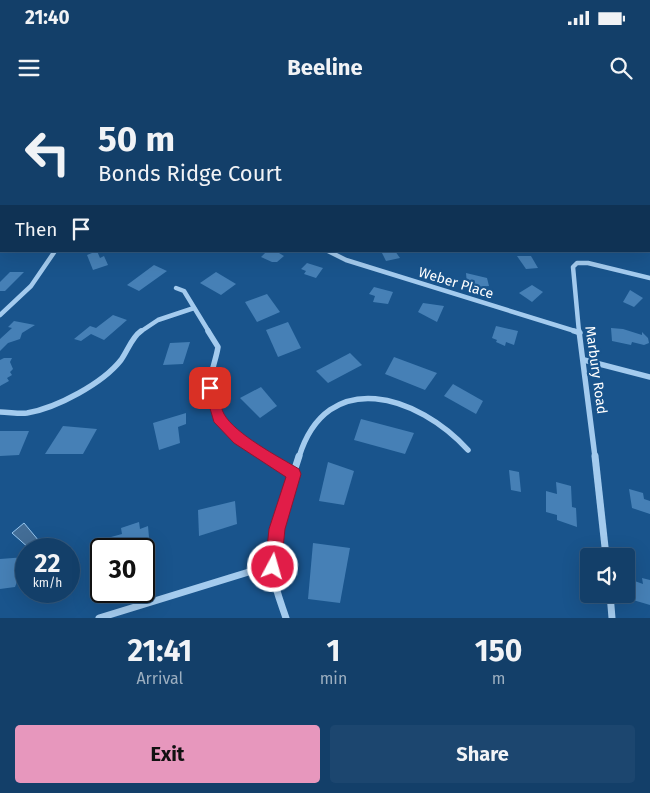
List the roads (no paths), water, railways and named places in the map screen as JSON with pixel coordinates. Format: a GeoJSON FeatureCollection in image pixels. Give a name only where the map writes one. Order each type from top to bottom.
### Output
{"type":"FeatureCollection","features":[{"type":"Feature","properties":{"kind":"street"},"geometry":{"type":"LineString","coordinates":[[0,315],[24,295],[44,272],[54,252]]}},
{"type":"Feature","properties":{"kind":"street","name":"Weber Place"},"geometry":{"type":"LineString","coordinates":[[330,252],[346,260],[580,333]]}},
{"type":"Feature","properties":{"kind":"street","name":"Marbury Road"},"geometry":{"type":"LineString","coordinates":[[605,548],[584,360],[572,283],[574,265],[588,263],[650,278]]}},
{"type":"Feature","properties":{"kind":"street"},"geometry":{"type":"LineString","coordinates":[[176,288],[184,291],[218,347],[210,388],[218,418],[238,438],[294,474]]}},
{"type":"Feature","properties":{"kind":"street"},"geometry":{"type":"LineString","coordinates":[[0,412],[27,413],[72,397],[102,378],[121,360],[137,334],[158,320],[194,308]]}},
{"type":"Feature","properties":{"kind":"street"},"geometry":{"type":"LineString","coordinates":[[584,360],[650,377]]}},
{"type":"Feature","properties":{"kind":"street"},"geometry":{"type":"LineString","coordinates":[[286,618],[273,567],[277,529],[307,436],[316,422],[337,404],[356,398],[378,397],[398,403],[450,430],[468,450]]}},
{"type":"Feature","properties":{"kind":"street"},"geometry":{"type":"LineString","coordinates":[[99,618],[252,571],[273,567]]}},
{"type":"Feature","properties":{"kind":"street"},"geometry":{"type":"LineString","coordinates":[[611,603],[612,618]]}},
{"type":"Feature","properties":{"kind":"water"},"geometry":{"type":"Polygon","coordinates":[[[24,523],[36,538],[18,538],[12,533],[24,523]]]}}]}
